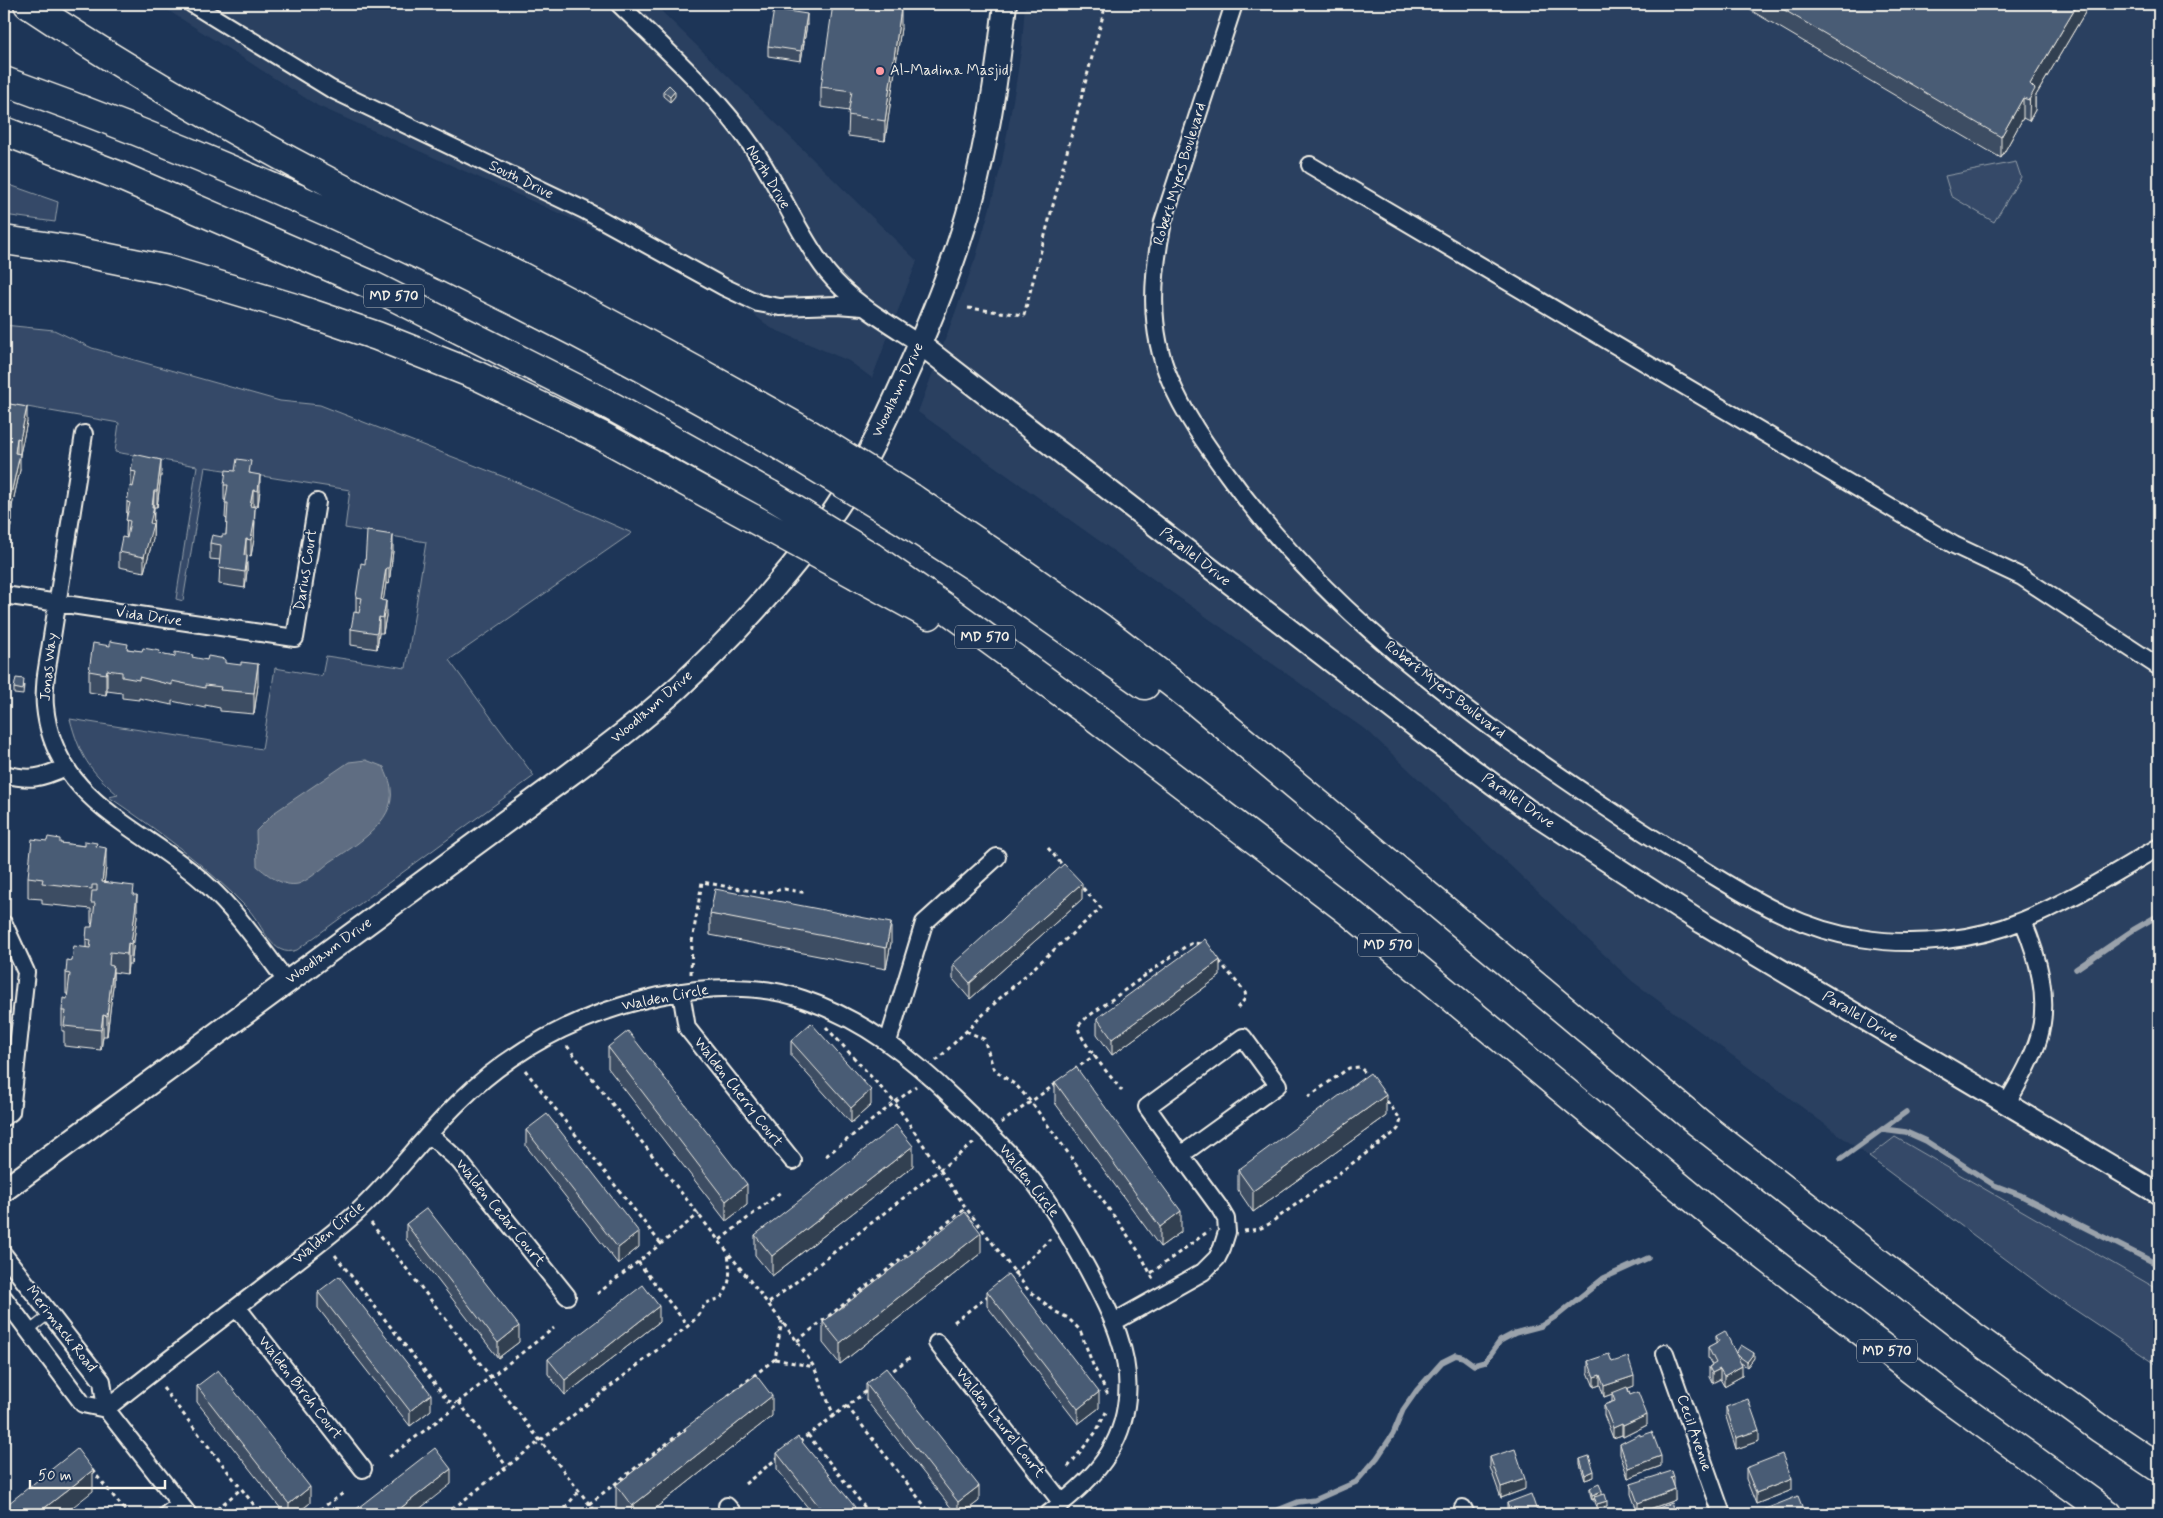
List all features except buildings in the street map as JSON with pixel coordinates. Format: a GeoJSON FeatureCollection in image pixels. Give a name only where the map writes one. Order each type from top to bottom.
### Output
{"type":"FeatureCollection","features":[{"type":"Feature","properties":{"kind":"highway"},"geometry":{"type":"LineString","coordinates":[[28,4],[86,42],[193,106],[270,149],[338,186],[510,272],[644,342],[803,445],[906,508],[1002,584],[1089,645],[1404,875],[1699,1123],[1973,1336],[2101,1429],[2159,1468]]}},
{"type":"Feature","properties":{"kind":"highway"},"geometry":{"type":"LineString","coordinates":[[4,81],[142,132],[270,186],[510,298],[626,359],[803,445]]}},
{"type":"Feature","properties":{"kind":"highway","name":"MD 570"},"geometry":{"type":"LineString","coordinates":[[4,131],[120,176],[369,284],[613,407],[769,494],[865,567],[947,609],[1096,718],[1352,914],[1730,1229],[1936,1389],[2108,1514]]}},
{"type":"Feature","properties":{"kind":"highway"},"geometry":{"type":"LineString","coordinates":[[4,240],[66,249],[168,270],[295,308],[377,336],[478,376],[582,426],[752,518],[865,567]]}},
{"type":"Feature","properties":{"kind":"main road","name":"Woodlawn Drive"},"geometry":{"type":"LineString","coordinates":[[4,1190],[569,775],[649,713],[716,651],[767,596],[817,535],[849,488],[887,419],[951,268],[972,200],[988,130],[999,68],[1005,4]]}},
{"type":"Feature","properties":{"kind":"street","name":"South Drive"},"geometry":{"type":"LineString","coordinates":[[192,4],[331,89],[584,210],[758,303],[780,307],[837,305],[863,307]]}},
{"type":"Feature","properties":{"kind":"street","name":"North Drive"},"geometry":{"type":"LineString","coordinates":[[619,4],[722,108],[754,149],[804,239],[828,274],[863,307],[920,344]]}},
{"type":"Feature","properties":{"kind":"street","name":"Robert Myers Boulevard"},"geometry":{"type":"LineString","coordinates":[[1234,4],[1163,222],[1153,278],[1154,312],[1161,350],[1169,378],[1184,409],[1203,440],[1241,493],[1280,540],[1361,624],[1453,700],[1644,833],[1782,916],[1820,930],[1860,938],[1901,942],[1941,940],[1979,934],[2023,921],[2159,847]]}},
{"type":"Feature","properties":{"kind":"street"},"geometry":{"type":"LineString","coordinates":[[1310,165],[1954,545],[2022,577],[2159,667]]}},
{"type":"Feature","properties":{"kind":"street","name":"Parallel Drive"},"geometry":{"type":"LineString","coordinates":[[920,344],[1430,738],[1527,809],[1702,923],[2159,1194]]}},
{"type":"Feature","properties":{"kind":"street","name":"Jonas Way"},"geometry":{"type":"LineString","coordinates":[[84,434],[46,675],[44,704],[54,746],[87,796],[206,884],[236,916],[287,982]]}},
{"type":"Feature","properties":{"kind":"street","name":"Darius Court"},"geometry":{"type":"LineString","coordinates":[[295,638],[317,502]]}},
{"type":"Feature","properties":{"kind":"street","name":"Vida Drive"},"geometry":{"type":"LineString","coordinates":[[4,595],[295,638]]}},
{"type":"Feature","properties":{"kind":"street"},"geometry":{"type":"LineString","coordinates":[[4,774],[32,779],[41,778],[66,766]]}},
{"type":"Feature","properties":{"kind":"street"},"geometry":{"type":"LineString","coordinates":[[888,1042],[924,922],[997,858]]}},
{"type":"Feature","properties":{"kind":"street"},"geometry":{"type":"LineString","coordinates":[[2007,1104],[2030,1060],[2039,1037],[2044,1002],[2041,977],[2034,949],[2023,921]]}},
{"type":"Feature","properties":{"kind":"street"},"geometry":{"type":"LineString","coordinates":[[4,924],[26,972],[11,1112],[4,1117]]}},
{"type":"Feature","properties":{"kind":"street","name":"Walden Circle"},"geometry":{"type":"LineString","coordinates":[[106,1409],[354,1215],[428,1134],[478,1084],[514,1056],[536,1042],[597,1014],[686,986],[736,988],[784,993],[840,1014],[888,1042],[928,1074],[1001,1145],[1033,1181],[1071,1238],[1114,1322],[1122,1344],[1128,1379],[1126,1409],[1117,1440],[1100,1468],[1048,1514]]}},
{"type":"Feature","properties":{"kind":"street","name":"Walden Cherry Court"},"geometry":{"type":"LineString","coordinates":[[686,986],[687,1028],[793,1161]]}},
{"type":"Feature","properties":{"kind":"street"},"geometry":{"type":"LineString","coordinates":[[1114,1322],[1203,1272],[1217,1258],[1222,1248],[1227,1232],[1226,1219],[1147,1107],[1244,1037],[1278,1085],[1182,1155]]}},
{"type":"Feature","properties":{"kind":"street","name":"Walden Cedar Court"},"geometry":{"type":"LineString","coordinates":[[428,1134],[459,1161],[567,1296]]}},
{"type":"Feature","properties":{"kind":"street","name":"Merimack Road"},"geometry":{"type":"LineString","coordinates":[[4,1255],[102,1381],[106,1409],[184,1509]]}},
{"type":"Feature","properties":{"kind":"street","name":"Merimack Road"},"geometry":{"type":"LineString","coordinates":[[4,1298],[83,1404],[106,1409]]}},
{"type":"Feature","properties":{"kind":"street","name":"Walden Birch Court"},"geometry":{"type":"LineString","coordinates":[[237,1307],[362,1469]]}},
{"type":"Feature","properties":{"kind":"street","name":"Walden Laurel Court"},"geometry":{"type":"LineString","coordinates":[[937,1343],[1062,1503]]}},
{"type":"Feature","properties":{"kind":"street","name":"Cecil Avenue"},"geometry":{"type":"LineString","coordinates":[[1665,1352],[1722,1514]]}},
{"type":"Feature","properties":{"kind":"street"},"geometry":{"type":"LineString","coordinates":[[167,1514],[184,1509]]}},
{"type":"Feature","properties":{"kind":"lane"},"geometry":{"type":"LineString","coordinates":[[28,1330],[50,1314]]}},
{"type":"Feature","properties":{"kind":"path"},"geometry":{"type":"LineString","coordinates":[[968,308],[1024,315],[1106,4]]}},
{"type":"Feature","properties":{"kind":"path"},"geometry":{"type":"LineString","coordinates":[[1048,848],[1068,870]]}},
{"type":"Feature","properties":{"kind":"path"},"geometry":{"type":"LineString","coordinates":[[936,1062],[1000,998],[1101,908],[1074,878]]}},
{"type":"Feature","properties":{"kind":"path"},"geometry":{"type":"LineString","coordinates":[[686,986],[702,882],[763,894],[784,889],[807,893]]}},
{"type":"Feature","properties":{"kind":"path"},"geometry":{"type":"LineString","coordinates":[[1122,1091],[1095,1055],[1078,1028],[1080,1022],[1186,946],[1197,942],[1203,944]]}},
{"type":"Feature","properties":{"kind":"path"},"geometry":{"type":"LineString","coordinates":[[1216,958],[1245,992],[1246,998],[1237,1008]]}},
{"type":"Feature","properties":{"kind":"path"},"geometry":{"type":"LineString","coordinates":[[826,1027],[895,1103],[966,1208],[1029,1290],[1056,1312],[1068,1318],[1080,1330],[1093,1365],[1108,1393],[1108,1404],[1101,1424],[1068,1467]]}},
{"type":"Feature","properties":{"kind":"path"},"geometry":{"type":"LineString","coordinates":[[966,1031],[984,1038],[993,1067],[1017,1086],[1031,1102],[1124,1230],[1151,1273],[1156,1286]]}},
{"type":"Feature","properties":{"kind":"path"},"geometry":{"type":"LineString","coordinates":[[564,1041],[782,1320],[814,1367],[834,1416]]}},
{"type":"Feature","properties":{"kind":"path"},"geometry":{"type":"LineString","coordinates":[[1071,1073],[1095,1055]]}},
{"type":"Feature","properties":{"kind":"path"},"geometry":{"type":"LineString","coordinates":[[520,1064],[661,1244]]}},
{"type":"Feature","properties":{"kind":"path"},"geometry":{"type":"LineString","coordinates":[[1308,1097],[1348,1068],[1354,1066],[1364,1070],[1375,1084]]}},
{"type":"Feature","properties":{"kind":"path"},"geometry":{"type":"LineString","coordinates":[[999,1125],[1063,1078]]}},
{"type":"Feature","properties":{"kind":"path"},"geometry":{"type":"LineString","coordinates":[[826,1156],[917,1086]]}},
{"type":"Feature","properties":{"kind":"path"},"geometry":{"type":"LineString","coordinates":[[1240,1230],[1259,1229],[1269,1224],[1394,1133],[1401,1120],[1380,1091]]}},
{"type":"Feature","properties":{"kind":"path"},"geometry":{"type":"LineString","coordinates":[[769,1303],[980,1138]]}},
{"type":"Feature","properties":{"kind":"path"},"geometry":{"type":"LineString","coordinates":[[719,1240],[782,1191]]}},
{"type":"Feature","properties":{"kind":"path"},"geometry":{"type":"LineString","coordinates":[[797,1341],[966,1208]]}},
{"type":"Feature","properties":{"kind":"path"},"geometry":{"type":"LineString","coordinates":[[597,1294],[699,1214]]}},
{"type":"Feature","properties":{"kind":"path"},"geometry":{"type":"LineString","coordinates":[[371,1223],[597,1514]]}},
{"type":"Feature","properties":{"kind":"path"},"geometry":{"type":"LineString","coordinates":[[1151,1273],[1217,1225]]}},
{"type":"Feature","properties":{"kind":"path"},"geometry":{"type":"LineString","coordinates":[[1000,1286],[1016,1274],[1050,1239]]}},
{"type":"Feature","properties":{"kind":"path"},"geometry":{"type":"LineString","coordinates":[[446,1514],[688,1326],[706,1303],[721,1298],[727,1289],[730,1273],[728,1252]]}},
{"type":"Feature","properties":{"kind":"path"},"geometry":{"type":"LineString","coordinates":[[335,1255],[448,1401],[458,1403],[507,1467]]}},
{"type":"Feature","properties":{"kind":"path"},"geometry":{"type":"LineString","coordinates":[[638,1262],[688,1326]]}},
{"type":"Feature","properties":{"kind":"path"},"geometry":{"type":"LineString","coordinates":[[954,1322],[993,1292]]}},
{"type":"Feature","properties":{"kind":"path"},"geometry":{"type":"LineString","coordinates":[[721,1401],[775,1359],[782,1320]]}},
{"type":"Feature","properties":{"kind":"path"},"geometry":{"type":"LineString","coordinates":[[389,1457],[452,1410],[490,1377],[554,1328]]}},
{"type":"Feature","properties":{"kind":"path"},"geometry":{"type":"LineString","coordinates":[[883,1378],[912,1356]]}},
{"type":"Feature","properties":{"kind":"path"},"geometry":{"type":"LineString","coordinates":[[775,1359],[814,1367]]}},
{"type":"Feature","properties":{"kind":"path"},"geometry":{"type":"LineString","coordinates":[[163,1388],[261,1514]]}},
{"type":"Feature","properties":{"kind":"path"},"geometry":{"type":"LineString","coordinates":[[792,1447],[869,1389]]}},
{"type":"Feature","properties":{"kind":"path"},"geometry":{"type":"LineString","coordinates":[[847,1406],[931,1514]]}},
{"type":"Feature","properties":{"kind":"path"},"geometry":{"type":"LineString","coordinates":[[589,1504],[690,1426]]}},
{"type":"Feature","properties":{"kind":"path"},"geometry":{"type":"LineString","coordinates":[[808,1435],[870,1514]]}},
{"type":"Feature","properties":{"kind":"path"},"geometry":{"type":"LineString","coordinates":[[745,1484],[784,1453]]}},
{"type":"Feature","properties":{"kind":"path"},"geometry":{"type":"LineString","coordinates":[[91,1468],[128,1514]]}},
{"type":"Feature","properties":{"kind":"path"},"geometry":{"type":"LineString","coordinates":[[210,1514],[241,1489]]}},
{"type":"Feature","properties":{"kind":"path"},"geometry":{"type":"LineString","coordinates":[[560,1514],[579,1491]]}},
{"type":"Feature","properties":{"kind":"path"},"geometry":{"type":"LineString","coordinates":[[313,1514],[344,1492]]}},
{"type":"Feature","properties":{"kind":"shaded area"},"geometry":{"type":"Polygon","coordinates":[[[158,4],[654,4],[917,261],[872,378],[849,361],[771,328],[752,313],[599,231],[318,106],[158,4]]]}},
{"type":"Feature","properties":{"kind":"shaded area"},"geometry":{"type":"Polygon","coordinates":[[[1025,4],[2159,4],[2159,1290],[1895,1137],[1869,1157],[1632,981],[1370,733],[918,412],[976,257],[991,204],[1002,162],[1015,89],[1022,45],[1025,4]]]}},
{"type":"Feature","properties":{"kind":"shaded area"},"geometry":{"type":"Polygon","coordinates":[[[2016,162],[2021,177],[1994,222],[1951,196],[1945,176],[2016,162]]]}},
{"type":"Feature","properties":{"kind":"shaded area"},"geometry":{"type":"Polygon","coordinates":[[[4,183],[58,202],[55,222],[4,215],[4,183]]]}},
{"type":"Feature","properties":{"kind":"shaded area"},"geometry":{"type":"Polygon","coordinates":[[[4,325],[54,330],[92,348],[280,401],[320,405],[512,480],[632,533],[449,660],[534,776],[297,950],[281,950],[275,945],[254,916],[233,894],[164,836],[109,797],[118,795],[100,778],[87,761],[82,753],[70,719],[262,749],[275,668],[322,676],[326,656],[406,668],[426,542],[345,528],[350,490],[205,467],[183,601],[176,599],[197,466],[115,452],[119,423],[4,403],[4,325]]]}},
{"type":"Feature","properties":{"kind":"shaded area"},"geometry":{"type":"Polygon","coordinates":[[[366,760],[384,767],[391,789],[391,801],[387,812],[371,832],[350,849],[298,884],[281,882],[257,866],[256,831],[275,812],[349,762],[366,760]]]}},
{"type":"Feature","properties":{"kind":"shaded area"},"geometry":{"type":"Polygon","coordinates":[[[1895,1137],[2159,1290],[2159,1366],[2063,1302],[1869,1157],[1895,1137]]]}},
{"type":"Feature","properties":{"kind":"waterway"},"geometry":{"type":"LineString","coordinates":[[2076,969],[2133,930],[2159,915]]}},
{"type":"Feature","properties":{"kind":"waterway"},"geometry":{"type":"LineString","coordinates":[[1841,1159],[1906,1112]]}},
{"type":"Feature","properties":{"kind":"waterway"},"geometry":{"type":"LineString","coordinates":[[1883,1129],[1906,1132],[1926,1141],[1994,1185],[2020,1195],[2159,1265]]}},
{"type":"Feature","properties":{"kind":"waterway"},"geometry":{"type":"LineString","coordinates":[[1268,1514],[1298,1502],[1315,1500],[1356,1482],[1377,1458],[1393,1434],[1403,1410],[1417,1390],[1442,1362],[1456,1355],[1463,1357],[1474,1365],[1485,1362],[1500,1341],[1515,1333],[1541,1326],[1558,1315],[1604,1278],[1648,1258]]}},
{"type":"Feature","properties":{"kind":"place","name":"Al-Madina Masjid"},"geometry":{"type":"Point","coordinates":[880,71]}}]}
